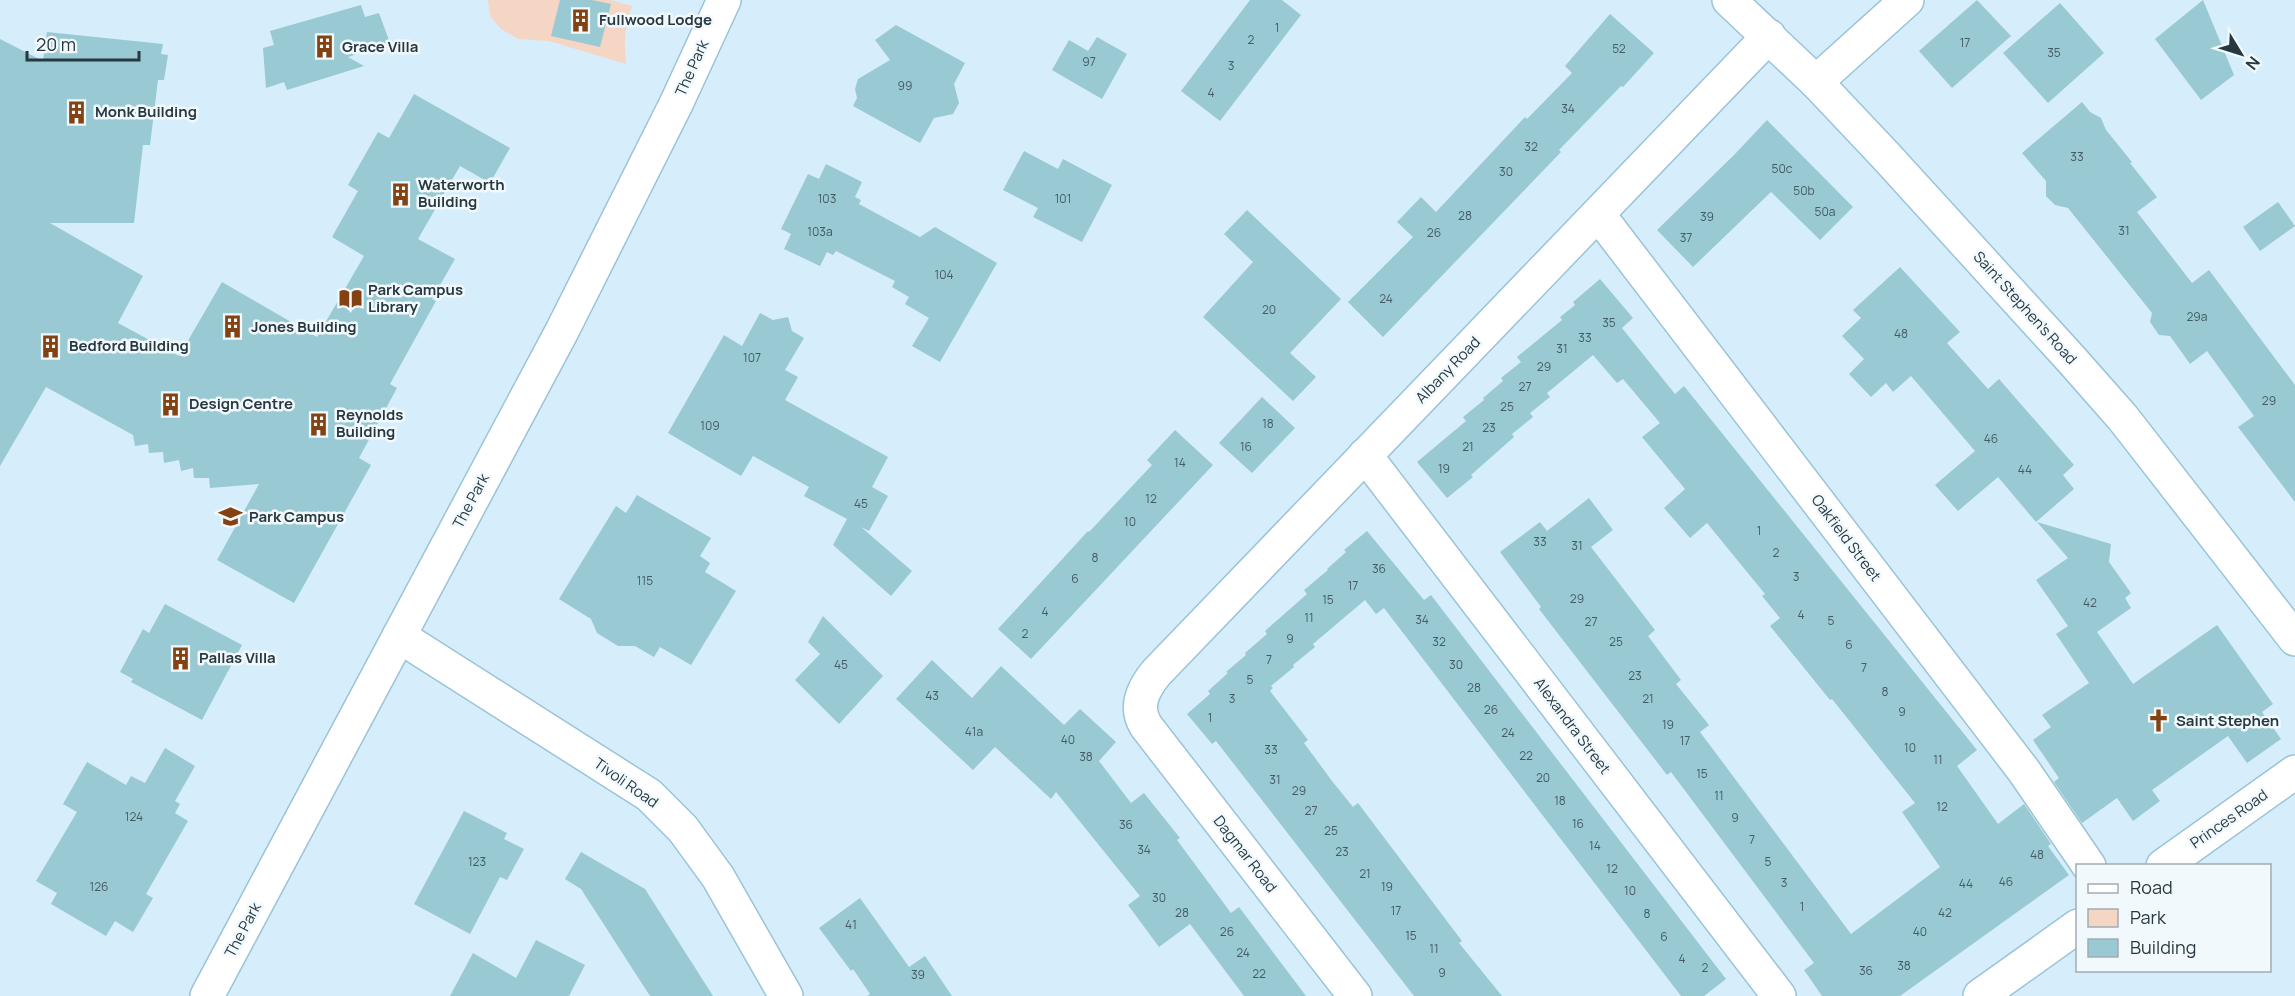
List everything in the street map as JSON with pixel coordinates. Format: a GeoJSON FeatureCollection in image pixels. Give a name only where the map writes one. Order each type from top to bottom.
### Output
{"type":"FeatureCollection","features":[{"type":"Feature","properties":{"kind":"street","name":"The Park"},"geometry":{"type":"LineString","coordinates":[[207,996],[562,331],[676,104],[724,0]]}},
{"type":"Feature","properties":{"kind":"street","name":"Saint Stephen's Road"},"geometry":{"type":"LineString","coordinates":[[1730,0],[1816,82],[1940,212],[2123,418],[2295,639]]}},
{"type":"Feature","properties":{"kind":"street"},"geometry":{"type":"LineString","coordinates":[[1816,82],[1907,0]]}},
{"type":"Feature","properties":{"kind":"street","name":"Albany Road"},"geometry":{"type":"LineString","coordinates":[[1139,711],[1142,696],[1156,673],[1769,36]]}},
{"type":"Feature","properties":{"kind":"street","name":"Oakfield Street"},"geometry":{"type":"LineString","coordinates":[[1598,213],[2024,771],[2088,864]]}},
{"type":"Feature","properties":{"kind":"street","name":"Alexandra Street"},"geometry":{"type":"LineString","coordinates":[[1365,455],[1779,996]]}},
{"type":"Feature","properties":{"kind":"street","name":"Tivoli Road"},"geometry":{"type":"LineString","coordinates":[[399,636],[649,795],[683,829],[718,877],[786,996]]}},
{"type":"Feature","properties":{"kind":"street","name":"Dagmar Road"},"geometry":{"type":"LineString","coordinates":[[1139,711],[1146,726],[1355,996]]}},
{"type":"Feature","properties":{"kind":"street","name":"Princes Road"},"geometry":{"type":"LineString","coordinates":[[2166,864],[2295,772]]}},
{"type":"Feature","properties":{"kind":"street"},"geometry":{"type":"LineString","coordinates":[[1980,996],[2019,985],[2076,928]]}},
{"type":"Feature","properties":{"kind":"green space"},"geometry":{"type":"Polygon","coordinates":[[[488,0],[611,0],[632,6],[625,35],[626,64],[549,41],[518,39],[501,29],[490,16],[488,0]]]}},
{"type":"Feature","properties":{"kind":"building","name":"Fullwood Lodge"},"geometry":{"type":"Polygon","coordinates":[[[560,0],[592,0],[611,4],[600,47],[551,36],[560,0]]]}},
{"type":"Feature","properties":{"kind":"building"},"geometry":{"type":"Polygon","coordinates":[[[1250,0],[1282,0],[1301,15],[1220,121],[1181,91],[1250,0]]]}},
{"type":"Feature","properties":{"kind":"building"},"geometry":{"type":"Polygon","coordinates":[[[1977,0],[2011,36],[1952,88],[1919,51],[1977,0]]]}},
{"type":"Feature","properties":{"kind":"building"},"geometry":{"type":"Polygon","coordinates":[[[2203,0],[2234,75],[2201,100],[2155,39],[2203,0]]]}},
{"type":"Feature","properties":{"kind":"building"},"geometry":{"type":"Polygon","coordinates":[[[2060,3],[2104,53],[2048,103],[2003,53],[2060,3]]]}},
{"type":"Feature","properties":{"kind":"building","name":"Grace Villa"},"geometry":{"type":"Polygon","coordinates":[[[361,5],[365,17],[379,13],[390,43],[348,57],[364,66],[287,90],[284,82],[266,88],[263,48],[274,45],[270,31],[361,5]]]}},
{"type":"Feature","properties":{"kind":"building"},"geometry":{"type":"Polygon","coordinates":[[[1610,14],[1654,53],[1383,337],[1348,302],[1413,237],[1397,222],[1421,197],[1436,212],[1525,117],[1527,119],[1572,73],[1565,66],[1610,14]]]}},
{"type":"Feature","properties":{"kind":"building"},"geometry":{"type":"Polygon","coordinates":[[[896,25],[965,63],[954,84],[959,103],[953,114],[934,118],[920,143],[853,106],[857,98],[855,89],[858,79],[890,60],[875,40],[896,25]]]}},
{"type":"Feature","properties":{"kind":"building"},"geometry":{"type":"Polygon","coordinates":[[[47,32],[163,44],[161,54],[168,55],[164,80],[158,80],[150,145],[143,145],[134,223],[50,223],[143,276],[118,323],[179,356],[222,282],[317,337],[364,256],[332,237],[358,191],[348,185],[378,132],[389,138],[414,94],[510,148],[490,183],[460,166],[418,239],[455,259],[432,299],[436,301],[390,384],[397,388],[359,458],[371,465],[294,603],[217,560],[259,484],[210,488],[209,478],[194,478],[193,468],[181,471],[179,460],[164,463],[163,452],[149,453],[148,444],[135,446],[133,435],[46,387],[0,466],[0,39],[43,61],[47,32]]]}},
{"type":"Feature","properties":{"kind":"building"},"geometry":{"type":"Polygon","coordinates":[[[1097,37],[1127,54],[1102,99],[1052,70],[1069,40],[1088,51],[1097,37]]]}},
{"type":"Feature","properties":{"kind":"building"},"geometry":{"type":"Polygon","coordinates":[[[2082,102],[2090,112],[2101,118],[2106,130],[2157,197],[2137,212],[2192,283],[2209,270],[2295,385],[2295,502],[2238,427],[2254,416],[2207,351],[2190,364],[2170,336],[2159,335],[2150,322],[2152,313],[2068,208],[2055,205],[2046,196],[2046,181],[2022,153],[2082,102]]]}},
{"type":"Feature","properties":{"kind":"building"},"geometry":{"type":"Polygon","coordinates":[[[1767,120],[1853,207],[1820,240],[1771,192],[1693,267],[1657,230],[1767,120]]]}},
{"type":"Feature","properties":{"kind":"building"},"geometry":{"type":"Polygon","coordinates":[[[1024,151],[1058,169],[1063,159],[1112,185],[1082,242],[1033,217],[1038,208],[1003,190],[1024,151]]]}},
{"type":"Feature","properties":{"kind":"building"},"geometry":{"type":"Polygon","coordinates":[[[826,164],[862,182],[855,197],[861,200],[859,204],[920,237],[935,227],[997,263],[940,362],[912,346],[929,318],[905,304],[909,297],[892,287],[895,281],[836,251],[833,255],[827,252],[820,266],[784,249],[791,234],[781,229],[808,174],[819,179],[826,164]]]}},
{"type":"Feature","properties":{"kind":"building"},"geometry":{"type":"Polygon","coordinates":[[[2278,202],[2295,226],[2260,251],[2243,227],[2278,202]]]}},
{"type":"Feature","properties":{"kind":"building"},"geometry":{"type":"Polygon","coordinates":[[[1247,210],[1341,299],[1290,353],[1316,377],[1293,401],[1203,317],[1253,262],[1224,234],[1247,210]]]}},
{"type":"Feature","properties":{"kind":"building"},"geometry":{"type":"Polygon","coordinates":[[[1900,267],[1960,332],[1947,343],[1988,389],[1999,379],[2074,465],[2063,475],[2074,489],[2036,522],[1998,477],[1958,511],[1935,485],[1975,451],[1911,376],[1893,392],[1886,383],[1871,397],[1849,374],[1864,359],[1842,336],[1861,318],[1853,310],[1900,267]]]}},
{"type":"Feature","properties":{"kind":"building"},"geometry":{"type":"Polygon","coordinates":[[[1600,279],[1633,318],[1622,328],[1675,394],[1684,386],[1977,750],[1957,766],[1998,824],[2024,804],[2051,844],[2048,846],[2069,875],[1900,996],[1822,996],[1804,970],[1814,963],[1671,772],[1667,775],[1539,609],[1541,607],[1500,552],[1540,522],[1547,531],[1589,498],[1613,530],[1591,547],[1655,630],[1648,636],[1681,680],[1676,684],[1709,725],[1700,732],[1851,934],[1940,867],[1902,812],[1915,803],[1770,626],[1780,618],[1762,596],[1765,594],[1707,523],[1690,538],[1664,508],[1685,489],[1642,437],[1660,423],[1623,379],[1617,383],[1593,355],[1547,393],[1550,397],[1530,413],[1533,417],[1512,434],[1514,437],[1471,475],[1473,477],[1447,498],[1417,462],[1466,421],[1463,417],[1503,381],[1501,378],[1521,362],[1517,357],[1562,320],[1560,317],[1575,305],[1573,302],[1600,279]]]}},
{"type":"Feature","properties":{"kind":"building"},"geometry":{"type":"Polygon","coordinates":[[[760,313],[773,320],[788,317],[792,331],[804,338],[785,370],[798,377],[785,400],[888,457],[872,487],[888,496],[869,531],[861,527],[912,571],[891,596],[833,545],[847,519],[804,496],[809,487],[753,456],[741,476],[668,433],[724,335],[742,346],[760,313]]]}},
{"type":"Feature","properties":{"kind":"building"},"geometry":{"type":"Polygon","coordinates":[[[1262,397],[1295,428],[1252,473],[1219,443],[1262,397]]]}},
{"type":"Feature","properties":{"kind":"building"},"geometry":{"type":"Polygon","coordinates":[[[1175,430],[1213,465],[1031,659],[998,629],[1152,465],[1147,460],[1175,430]]]}},
{"type":"Feature","properties":{"kind":"building"},"geometry":{"type":"Polygon","coordinates":[[[637,495],[711,538],[700,556],[710,563],[705,572],[736,591],[691,665],[660,647],[654,657],[635,646],[618,646],[597,633],[591,619],[559,599],[616,506],[626,513],[637,495]]]}},
{"type":"Feature","properties":{"kind":"building","name":"Saint Stephen"},"geometry":{"type":"Polygon","coordinates":[[[2037,522],[2111,544],[2109,562],[2131,593],[2125,598],[2131,608],[2097,632],[2133,684],[2217,625],[2273,704],[2262,712],[2281,739],[2247,763],[2228,736],[2152,790],[2160,801],[2133,821],[2117,798],[2082,823],[2054,782],[2059,778],[2033,740],[2051,727],[2042,715],[2089,683],[2056,634],[2068,626],[2036,580],[2068,558],[2037,522]]]}},
{"type":"Feature","properties":{"kind":"building"},"geometry":{"type":"Polygon","coordinates":[[[1367,531],[1424,600],[1431,595],[1726,979],[1704,996],[1681,996],[1384,608],[1376,614],[1365,600],[1313,644],[1315,647],[1271,686],[1273,688],[1270,691],[1308,740],[1304,743],[1332,781],[1353,807],[1358,803],[1462,941],[1459,943],[1502,996],[1414,996],[1216,741],[1212,744],[1187,714],[1210,694],[1208,691],[1246,655],[1245,653],[1267,634],[1265,631],[1307,594],[1304,590],[1346,552],[1344,550],[1367,531]]]}},
{"type":"Feature","properties":{"kind":"building","name":"Pallas Villa"},"geometry":{"type":"Polygon","coordinates":[[[165,604],[242,645],[202,720],[131,682],[133,679],[120,672],[143,629],[149,633],[165,604]]]}},
{"type":"Feature","properties":{"kind":"building"},"geometry":{"type":"Polygon","coordinates":[[[823,616],[883,676],[839,724],[795,680],[820,654],[808,642],[823,616]]]}},
{"type":"Feature","properties":{"kind":"building"},"geometry":{"type":"Polygon","coordinates":[[[932,660],[972,698],[1001,666],[1064,725],[1080,709],[1116,742],[1099,761],[1131,803],[1144,793],[1180,838],[1177,840],[1231,913],[1239,907],[1306,996],[1244,996],[1190,924],[1159,947],[1128,905],[1140,896],[1056,792],[1051,799],[995,747],[973,770],[896,699],[932,660]]]}},
{"type":"Feature","properties":{"kind":"building"},"geometry":{"type":"Polygon","coordinates":[[[165,748],[195,766],[175,801],[180,804],[175,813],[188,821],[146,894],[153,898],[133,932],[115,921],[106,936],[51,904],[57,893],[36,881],[77,812],[63,804],[87,762],[126,785],[131,776],[145,783],[165,748]]]}},
{"type":"Feature","properties":{"kind":"building"},"geometry":{"type":"Polygon","coordinates":[[[464,811],[507,833],[504,839],[524,849],[507,880],[500,877],[470,934],[414,904],[464,811]]]}},
{"type":"Feature","properties":{"kind":"building"},"geometry":{"type":"Polygon","coordinates":[[[581,852],[645,889],[713,996],[650,996],[581,889],[565,879],[581,852]]]}},
{"type":"Feature","properties":{"kind":"building"},"geometry":{"type":"Polygon","coordinates":[[[860,898],[909,967],[925,956],[952,996],[867,996],[870,994],[853,969],[851,971],[819,928],[860,898]]]}},
{"type":"Feature","properties":{"kind":"building"},"geometry":{"type":"Polygon","coordinates":[[[536,940],[585,965],[569,996],[450,996],[473,953],[516,978],[536,940]]]}},
{"type":"Feature","properties":{"kind":"place","name":"Fullwood Lodge"},"geometry":{"type":"Point","coordinates":[581,20]}},
{"type":"Feature","properties":{"kind":"place","name":"Grace Villa"},"geometry":{"type":"Point","coordinates":[324,47]}},
{"type":"Feature","properties":{"kind":"place","name":"Monk Building"},"geometry":{"type":"Point","coordinates":[77,112]}},
{"type":"Feature","properties":{"kind":"place","name":"Waterworth Building"},"geometry":{"type":"Point","coordinates":[400,194]}},
{"type":"Feature","properties":{"kind":"place","name":"Park Campus Library"},"geometry":{"type":"Point","coordinates":[350,299]}},
{"type":"Feature","properties":{"kind":"place","name":"Jones Building"},"geometry":{"type":"Point","coordinates":[233,327]}},
{"type":"Feature","properties":{"kind":"place","name":"Bedford Building"},"geometry":{"type":"Point","coordinates":[51,346]}},
{"type":"Feature","properties":{"kind":"place","name":"Design Centre"},"geometry":{"type":"Point","coordinates":[171,404]}},
{"type":"Feature","properties":{"kind":"place","name":"Reynolds Building"},"geometry":{"type":"Point","coordinates":[318,424]}},
{"type":"Feature","properties":{"kind":"place","name":"Park Campus"},"geometry":{"type":"Point","coordinates":[231,517]}},
{"type":"Feature","properties":{"kind":"place","name":"Pallas Villa"},"geometry":{"type":"Point","coordinates":[181,658]}},
{"type":"Feature","properties":{"kind":"place","name":"Saint Stephen"},"geometry":{"type":"Point","coordinates":[2158,721]}}]}
